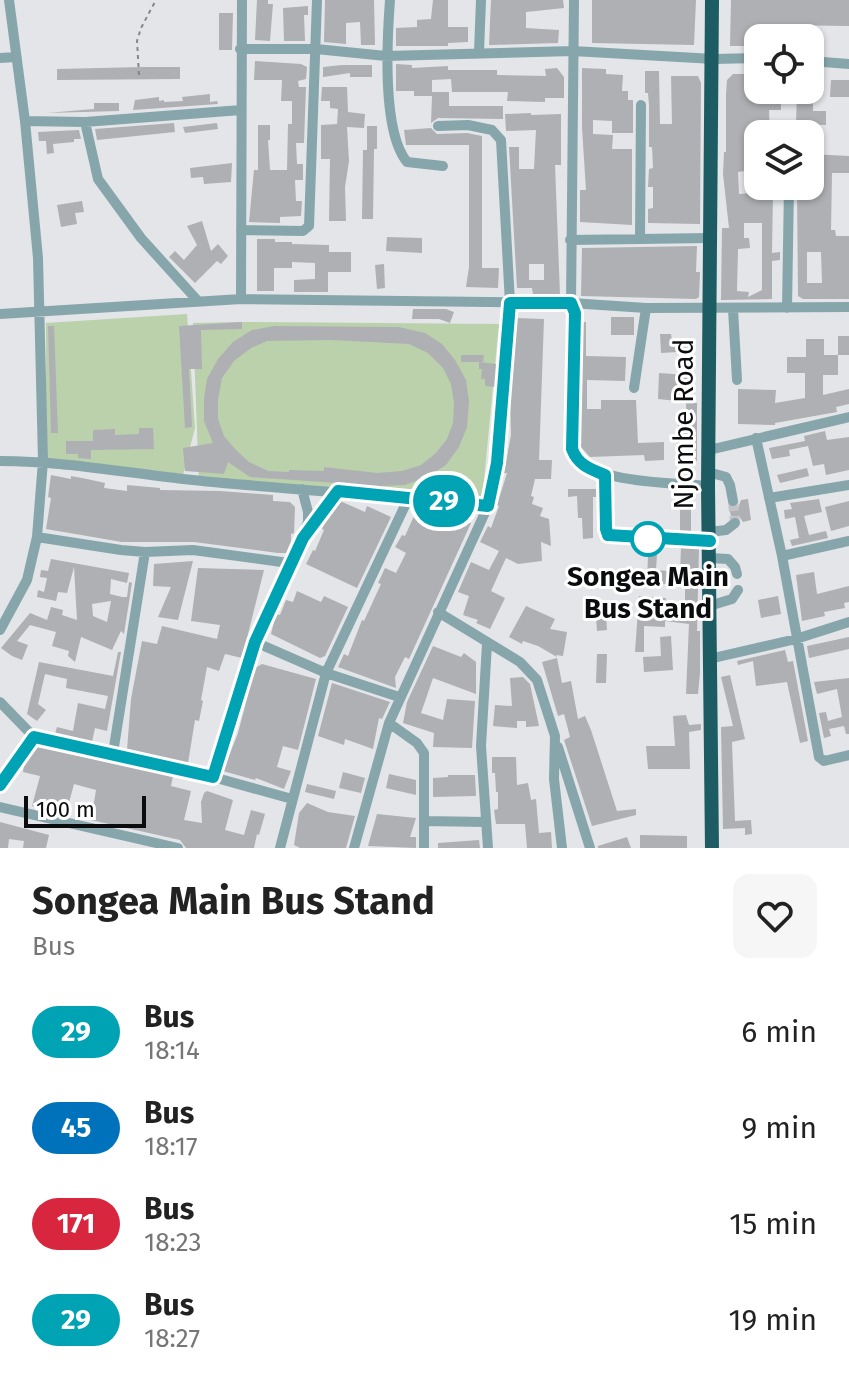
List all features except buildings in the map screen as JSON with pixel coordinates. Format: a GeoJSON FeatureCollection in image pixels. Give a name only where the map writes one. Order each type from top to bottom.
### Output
{"type":"FeatureCollection","features":[{"type":"Feature","properties":{"kind":"highway","name":"Njombe Road"},"geometry":{"type":"LineString","coordinates":[[712,0],[714,59],[708,479],[712,848]]}},
{"type":"Feature","properties":{"kind":"street"},"geometry":{"type":"LineString","coordinates":[[0,630],[27,580],[37,537],[43,461],[38,258],[9,0]]}},
{"type":"Feature","properties":{"kind":"street"},"geometry":{"type":"LineString","coordinates":[[241,299],[242,0]]}},
{"type":"Feature","properties":{"kind":"street"},"geometry":{"type":"LineString","coordinates":[[241,230],[303,231],[309,226],[317,0]]}},
{"type":"Feature","properties":{"kind":"street"},"geometry":{"type":"LineString","coordinates":[[390,0],[386,56],[395,144],[407,162],[443,166]]}},
{"type":"Feature","properties":{"kind":"street"},"geometry":{"type":"LineString","coordinates":[[479,52],[481,0]]}},
{"type":"Feature","properties":{"kind":"street"},"geometry":{"type":"LineString","coordinates":[[574,0],[570,240],[571,303],[575,313],[572,449],[575,458],[585,467],[605,475],[726,477],[733,501]]}},
{"type":"Feature","properties":{"kind":"street"},"geometry":{"type":"LineString","coordinates":[[240,49],[316,49],[386,56],[573,51],[744,58]]}},
{"type":"Feature","properties":{"kind":"street"},"geometry":{"type":"LineString","coordinates":[[0,58],[15,57]]}},
{"type":"Feature","properties":{"kind":"street"},"geometry":{"type":"LineString","coordinates":[[824,62],[849,64]]}},
{"type":"Feature","properties":{"kind":"street"},"geometry":{"type":"LineString","coordinates":[[640,239],[641,105]]}},
{"type":"Feature","properties":{"kind":"street"},"geometry":{"type":"LineString","coordinates":[[25,121],[85,122],[241,110]]}},
{"type":"Feature","properties":{"kind":"street"},"geometry":{"type":"LineString","coordinates":[[85,122],[98,179],[141,238],[197,300]]}},
{"type":"Feature","properties":{"kind":"street"},"geometry":{"type":"LineString","coordinates":[[354,848],[389,723],[488,506],[497,463],[510,303],[501,140],[492,130],[468,125],[438,126]]}},
{"type":"Feature","properties":{"kind":"street"},"geometry":{"type":"LineString","coordinates":[[787,308],[789,200]]}},
{"type":"Feature","properties":{"kind":"street"},"geometry":{"type":"LineString","coordinates":[[570,240],[710,238]]}},
{"type":"Feature","properties":{"kind":"street"},"geometry":{"type":"LineString","coordinates":[[0,314],[241,299],[571,303],[709,309],[849,307]]}},
{"type":"Feature","properties":{"kind":"street"},"geometry":{"type":"LineString","coordinates":[[634,388],[646,308]]}},
{"type":"Feature","properties":{"kind":"street"},"geometry":{"type":"LineString","coordinates":[[733,309],[737,380]]}},
{"type":"Feature","properties":{"kind":"street"},"geometry":{"type":"LineString","coordinates":[[709,450],[849,417]]}},
{"type":"Feature","properties":{"kind":"street"},"geometry":{"type":"LineString","coordinates":[[756,438],[782,556],[819,757],[830,761],[849,755]]}},
{"type":"Feature","properties":{"kind":"street"},"geometry":{"type":"LineString","coordinates":[[0,461],[43,461],[182,479],[488,506]]}},
{"type":"Feature","properties":{"kind":"street"},"geometry":{"type":"LineString","coordinates":[[605,475],[608,535],[709,537],[735,523]]}},
{"type":"Feature","properties":{"kind":"street"},"geometry":{"type":"LineString","coordinates":[[769,498],[849,485]]}},
{"type":"Feature","properties":{"kind":"street"},"geometry":{"type":"LineString","coordinates":[[302,489],[308,512],[303,538]]}},
{"type":"Feature","properties":{"kind":"street"},"geometry":{"type":"LineString","coordinates":[[213,777],[255,642],[289,563],[303,538],[338,491]]}},
{"type":"Feature","properties":{"kind":"street"},"geometry":{"type":"LineString","coordinates":[[280,848],[326,673],[409,497]]}},
{"type":"Feature","properties":{"kind":"street"},"geometry":{"type":"LineString","coordinates":[[37,537],[145,552],[193,550],[289,563]]}},
{"type":"Feature","properties":{"kind":"street"},"geometry":{"type":"LineString","coordinates":[[782,556],[849,541]]}},
{"type":"Feature","properties":{"kind":"street"},"geometry":{"type":"LineString","coordinates":[[113,753],[145,552]]}},
{"type":"Feature","properties":{"kind":"street"},"geometry":{"type":"LineString","coordinates":[[709,558],[728,559],[737,574]]}},
{"type":"Feature","properties":{"kind":"street"},"geometry":{"type":"LineString","coordinates":[[709,606],[732,599],[738,590]]}},
{"type":"Feature","properties":{"kind":"street"},"geometry":{"type":"LineString","coordinates":[[438,612],[520,662],[534,675],[543,691],[590,848]]}},
{"type":"Feature","properties":{"kind":"street"},"geometry":{"type":"LineString","coordinates":[[709,659],[796,639],[849,622]]}},
{"type":"Feature","properties":{"kind":"street"},"geometry":{"type":"LineString","coordinates":[[255,642],[326,673],[399,697]]}},
{"type":"Feature","properties":{"kind":"street"},"geometry":{"type":"LineString","coordinates":[[487,644],[481,746],[488,848]]}},
{"type":"Feature","properties":{"kind":"street"},"geometry":{"type":"LineString","coordinates":[[0,702],[34,737],[213,777],[292,799]]}},
{"type":"Feature","properties":{"kind":"street"},"geometry":{"type":"LineString","coordinates":[[389,723],[417,743],[424,753],[424,848]]}},
{"type":"Feature","properties":{"kind":"street"},"geometry":{"type":"LineString","coordinates":[[555,736],[554,779],[562,848]]}},
{"type":"Feature","properties":{"kind":"street"},"geometry":{"type":"LineString","coordinates":[[0,785],[34,737]]}},
{"type":"Feature","properties":{"kind":"street"},"geometry":{"type":"LineString","coordinates":[[0,807],[178,848]]}},
{"type":"Feature","properties":{"kind":"street"},"geometry":{"type":"LineString","coordinates":[[424,821],[485,822]]}},
{"type":"Feature","properties":{"kind":"path"},"geometry":{"type":"LineString","coordinates":[[139,75],[137,41],[156,0]]}},
{"type":"Feature","properties":{"kind":"green space"},"geometry":{"type":"Polygon","coordinates":[[[187,314],[195,428],[182,479],[46,468],[46,323],[187,314]]]}},
{"type":"Feature","properties":{"kind":"green space"},"geometry":{"type":"Polygon","coordinates":[[[193,323],[499,324],[482,501],[199,484],[193,323]]]}},
{"type":"Feature","properties":{"kind":"tunnel"},"geometry":{"type":"LineString","coordinates":[[733,501],[735,523]]}},
{"type":"Feature","properties":{"kind":"bus line","name":"29"},"geometry":{"type":"LineString","coordinates":[[0,785],[34,737],[213,777],[255,642],[289,563],[303,538],[338,491],[488,506],[497,463],[510,303],[571,303],[575,313],[572,449],[575,458],[585,467],[605,475],[606,533],[613,537],[710,541]]}},
{"type":"Feature","properties":{"kind":"place","name":"Songea Main Bus Stand"},"geometry":{"type":"Point","coordinates":[648,539]}}]}
